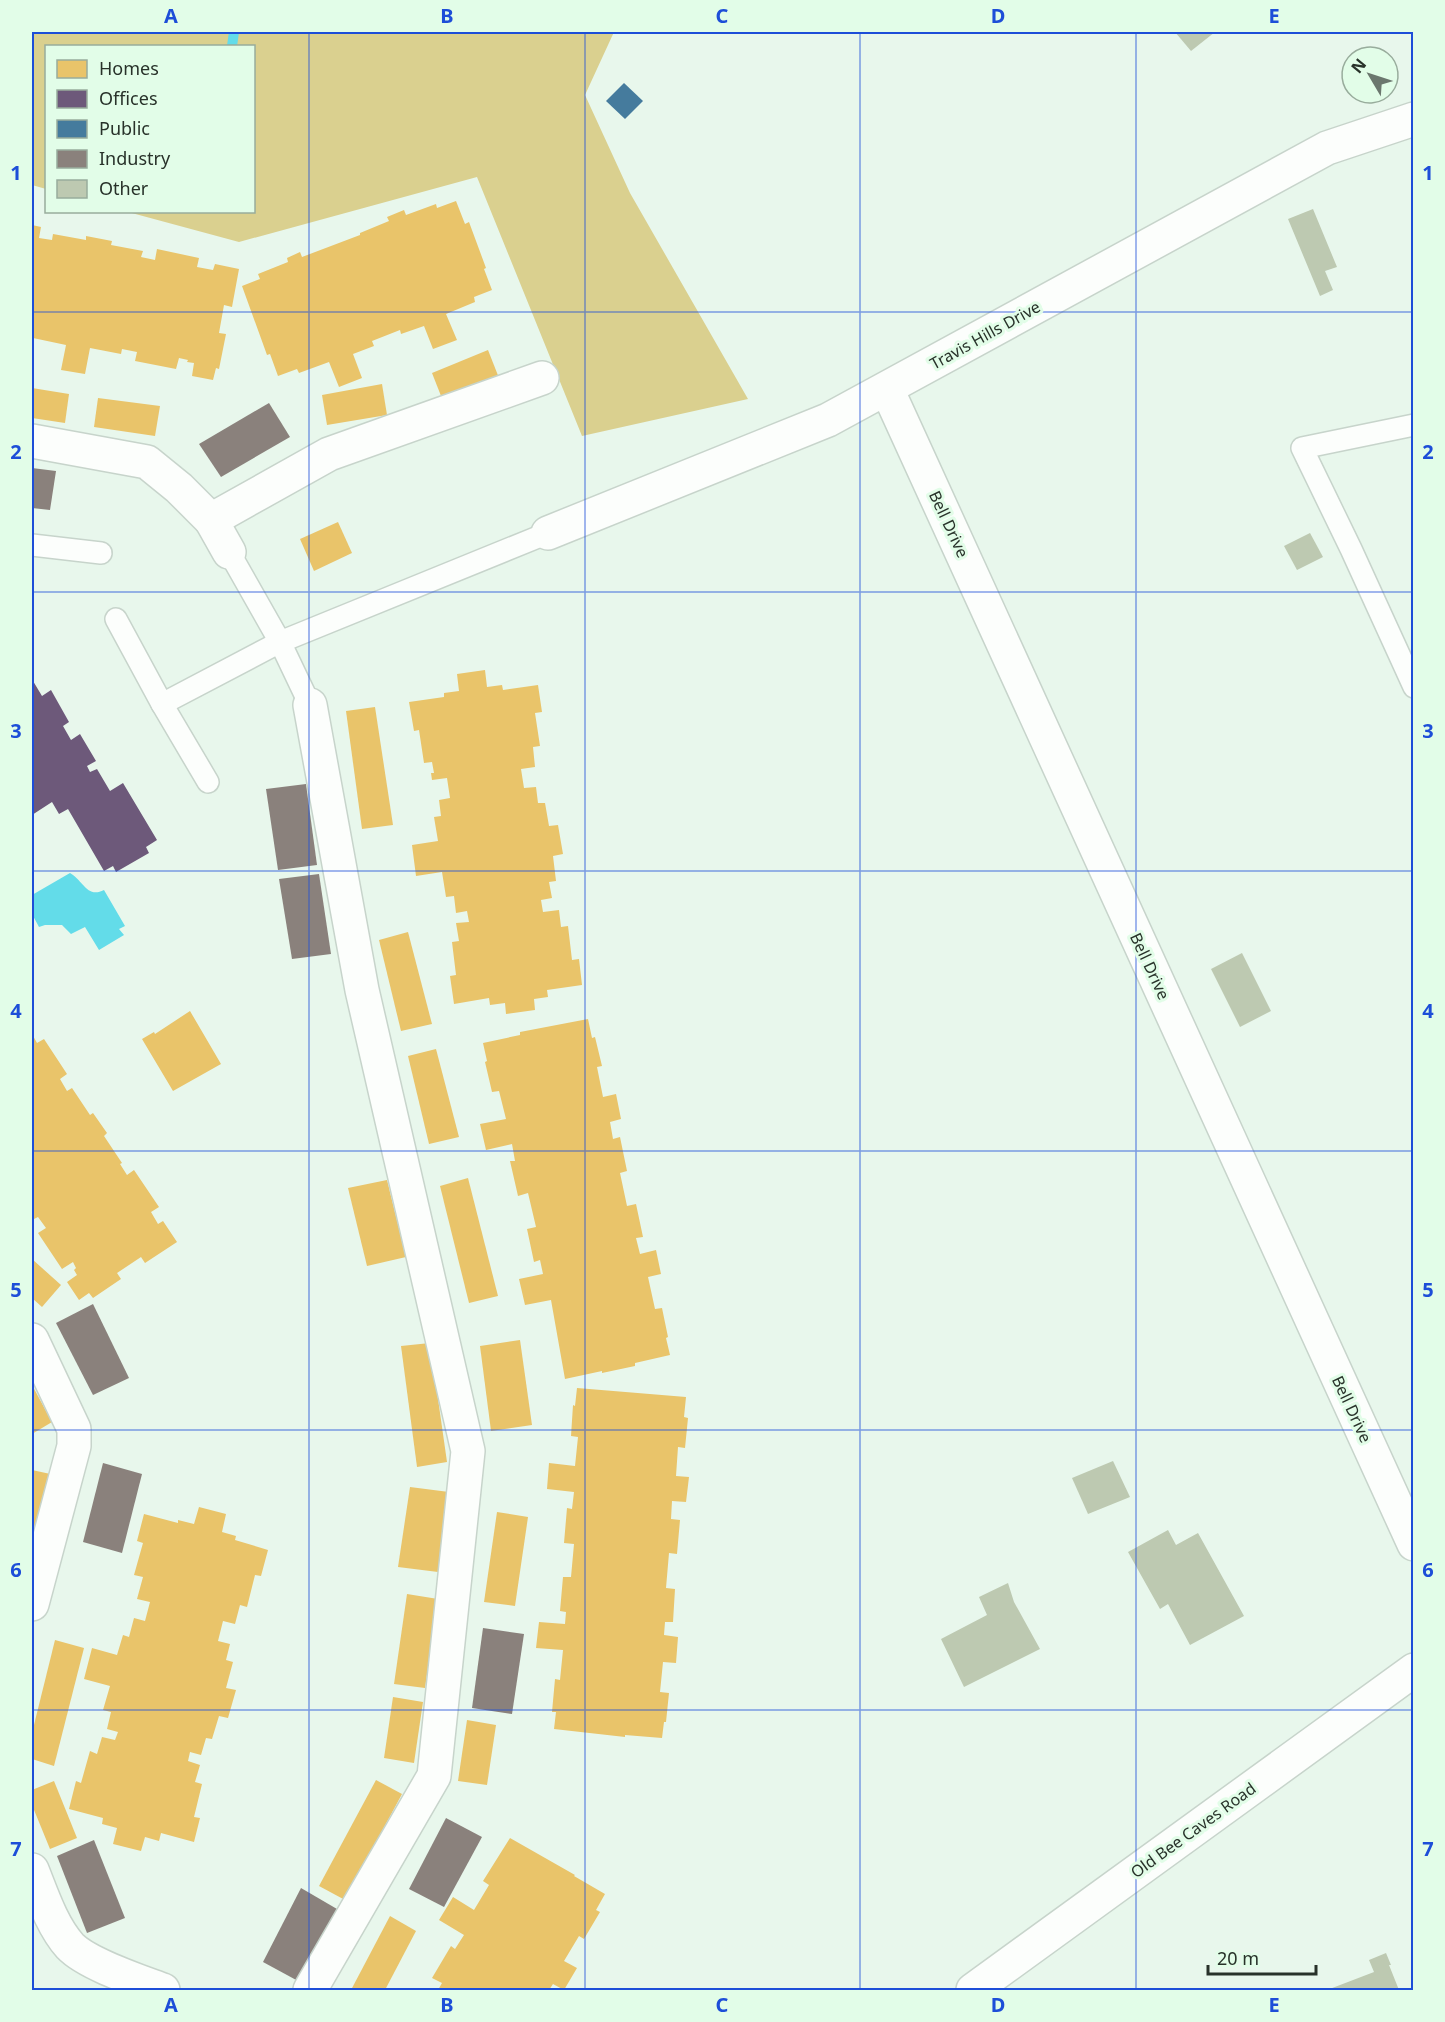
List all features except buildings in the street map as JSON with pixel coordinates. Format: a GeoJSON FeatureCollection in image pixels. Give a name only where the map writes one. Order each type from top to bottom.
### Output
{"type":"FeatureCollection","features":[{"type":"Feature","properties":{"kind":"street","name":"Travis Hills Drive"},"geometry":{"type":"LineString","coordinates":[[548,532],[828,420],[1327,148],[1413,119]]}},
{"type":"Feature","properties":{"kind":"street"},"geometry":{"type":"LineString","coordinates":[[211,520],[329,454],[542,378]]}},
{"type":"Feature","properties":{"kind":"street","name":"Bell Drive"},"geometry":{"type":"LineString","coordinates":[[887,389],[1413,1544]]}},
{"type":"Feature","properties":{"kind":"street"},"geometry":{"type":"LineString","coordinates":[[32,441],[147,462],[179,488],[211,520],[229,552]]}},
{"type":"Feature","properties":{"kind":"street"},"geometry":{"type":"LineString","coordinates":[[310,705],[362,990],[468,1451],[434,1776],[310,1990]]}},
{"type":"Feature","properties":{"kind":"street"},"geometry":{"type":"LineString","coordinates":[[32,1340],[75,1429],[74,1446],[32,1604]]}},
{"type":"Feature","properties":{"kind":"street","name":"Old Bee Caves Road"},"geometry":{"type":"LineString","coordinates":[[973,1990],[1413,1670]]}},
{"type":"Feature","properties":{"kind":"street"},"geometry":{"type":"LineString","coordinates":[[32,1870],[54,1922],[71,1946],[98,1964],[163,1990]]}},
{"type":"Feature","properties":{"kind":"lane"},"geometry":{"type":"LineString","coordinates":[[1413,425],[1302,448],[1351,549],[1413,687]]}},
{"type":"Feature","properties":{"kind":"lane"},"geometry":{"type":"LineString","coordinates":[[162,704],[280,642],[548,532]]}},
{"type":"Feature","properties":{"kind":"lane"},"geometry":{"type":"LineString","coordinates":[[32,545],[101,553]]}},
{"type":"Feature","properties":{"kind":"lane"},"geometry":{"type":"LineString","coordinates":[[229,552],[280,642],[310,705]]}},
{"type":"Feature","properties":{"kind":"lane"},"geometry":{"type":"LineString","coordinates":[[116,619],[208,782]]}},
{"type":"Feature","properties":{"kind":"shaded area"},"geometry":{"type":"Polygon","coordinates":[[[32,32],[614,32],[585,95],[630,193],[748,399],[582,436],[477,177],[239,242],[132,213],[255,213],[255,45],[45,45],[45,189],[32,185],[32,32]]]}},
{"type":"Feature","properties":{"kind":"water"},"geometry":{"type":"Polygon","coordinates":[[[70,873],[85,888],[93,892],[104,890],[125,926],[119,929],[124,935],[99,950],[85,927],[71,934],[62,925],[39,927],[32,914],[32,895],[70,873]]]}},
{"type":"Feature","properties":{"kind":"waterway"},"geometry":{"type":"LineString","coordinates":[[232,45],[234,32]]}}]}
